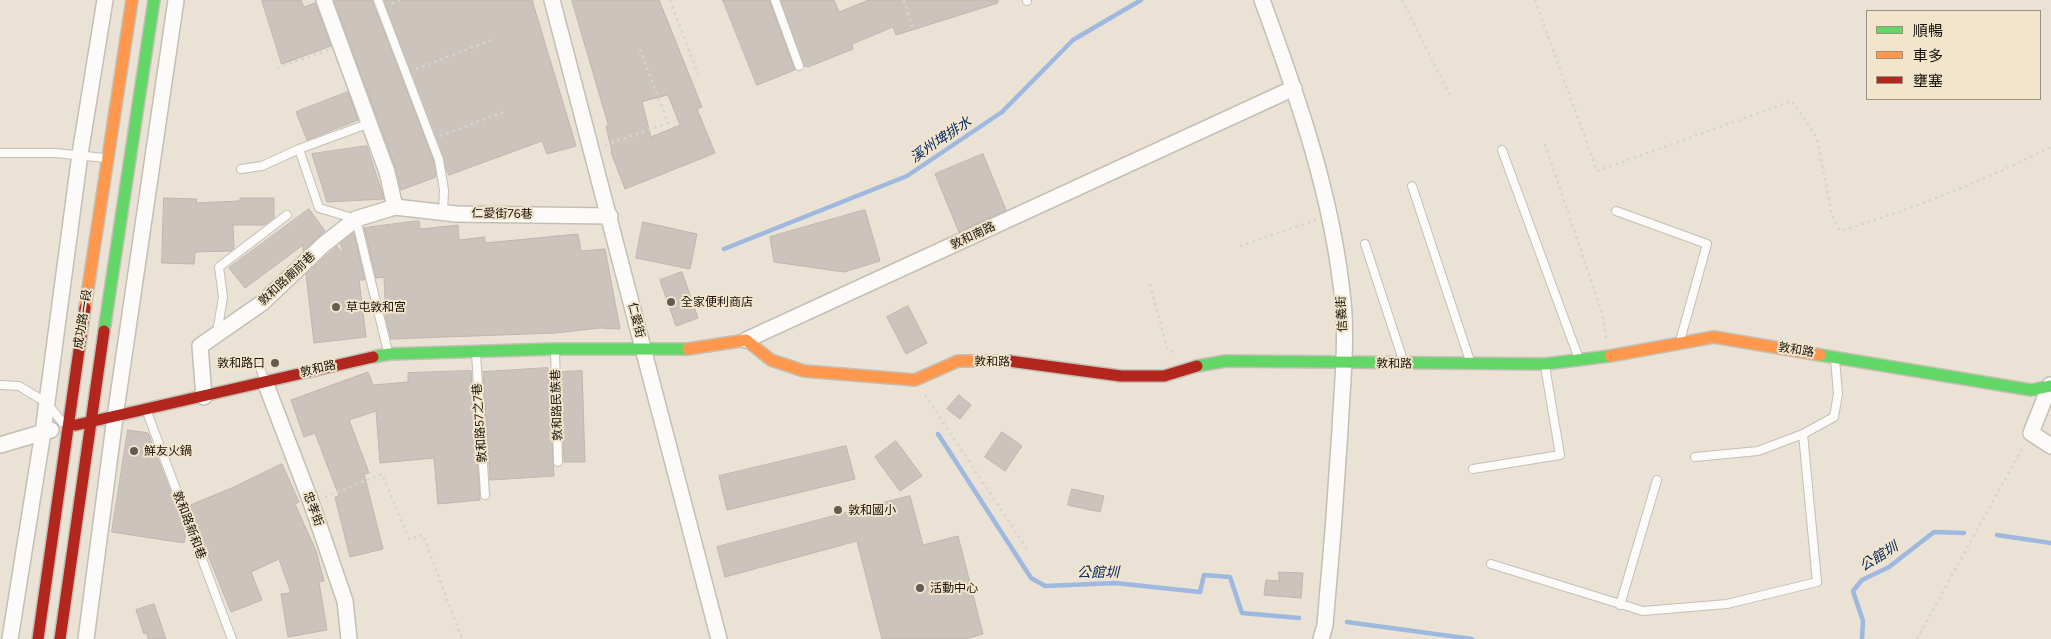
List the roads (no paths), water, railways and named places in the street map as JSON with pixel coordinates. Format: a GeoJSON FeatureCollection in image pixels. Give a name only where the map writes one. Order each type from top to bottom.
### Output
{"type":"FeatureCollection","features":[{"type":"Feature","properties":{"kind":"street","name":"成功路一段"},"geometry":{"type":"LineString","coordinates":[[10,639],[43,432],[80,154],[105,0]]}},
{"type":"Feature","properties":{"kind":"street","name":"成功路一段"},"geometry":{"type":"LineString","coordinates":[[38,639],[67,427],[132,0]]}},
{"type":"Feature","properties":{"kind":"street","name":"成功路一段"},"geometry":{"type":"LineString","coordinates":[[60,639],[90,422],[154,0]]}},
{"type":"Feature","properties":{"kind":"street"},"geometry":{"type":"LineString","coordinates":[[86,639],[176,0]]}},
{"type":"Feature","properties":{"kind":"street"},"geometry":{"type":"LineString","coordinates":[[324,0],[387,172],[395,207]]}},
{"type":"Feature","properties":{"kind":"street","name":"仁愛街"},"geometry":{"type":"LineString","coordinates":[[552,0],[719,639]]}},
{"type":"Feature","properties":{"kind":"street","name":"信義街"},"geometry":{"type":"LineString","coordinates":[[1262,0],[1309,132],[1329,216],[1343,302],[1344,363],[1330,568],[1325,625],[1321,639]]}},
{"type":"Feature","properties":{"kind":"street","name":"敦和南路"},"geometry":{"type":"LineString","coordinates":[[643,349],[686,348],[746,340],[1294,88]]}},
{"type":"Feature","properties":{"kind":"street","name":"仁愛街76巷"},"geometry":{"type":"LineString","coordinates":[[395,207],[443,212],[610,216]]}},
{"type":"Feature","properties":{"kind":"street","name":"敦和路廟前巷"},"geometry":{"type":"LineString","coordinates":[[204,397],[200,346],[262,303],[316,251],[356,219],[395,207]]}},
{"type":"Feature","properties":{"kind":"street","name":"敦和路"},"geometry":{"type":"LineString","coordinates":[[746,340],[771,360],[804,371],[915,380],[958,361],[999,360],[1121,376],[1164,376],[1199,364],[1226,361],[1471,366],[1545,364],[1580,361],[1714,337],[2031,390],[2051,386]]}},
{"type":"Feature","properties":{"kind":"street","name":"敦和路"},"geometry":{"type":"LineString","coordinates":[[0,445],[43,432],[389,354],[555,349],[643,349]]}},
{"type":"Feature","properties":{"kind":"street","name":"忠孝街"},"geometry":{"type":"LineString","coordinates":[[265,382],[311,502],[345,601],[349,639]]}},
{"type":"Feature","properties":{"kind":"street"},"geometry":{"type":"LineString","coordinates":[[2051,386],[2031,433],[2051,446]]}},
{"type":"Feature","properties":{"kind":"lane"},"geometry":{"type":"LineString","coordinates":[[378,0],[432,138],[443,180],[443,212]]}},
{"type":"Feature","properties":{"kind":"lane"},"geometry":{"type":"LineString","coordinates":[[775,0],[799,66]]}},
{"type":"Feature","properties":{"kind":"lane"},"geometry":{"type":"LineString","coordinates":[[241,169],[262,166],[299,149],[370,123]]}},
{"type":"Feature","properties":{"kind":"lane"},"geometry":{"type":"LineString","coordinates":[[299,149],[319,208],[356,219],[389,354]]}},
{"type":"Feature","properties":{"kind":"lane"},"geometry":{"type":"LineString","coordinates":[[1502,150],[1580,361]]}},
{"type":"Feature","properties":{"kind":"lane"},"geometry":{"type":"LineString","coordinates":[[0,153],[80,154],[108,158]]}},
{"type":"Feature","properties":{"kind":"lane"},"geometry":{"type":"LineString","coordinates":[[1412,186],[1471,366]]}},
{"type":"Feature","properties":{"kind":"lane"},"geometry":{"type":"LineString","coordinates":[[1616,211],[1707,244],[1680,342]]}},
{"type":"Feature","properties":{"kind":"lane"},"geometry":{"type":"LineString","coordinates":[[217,334],[223,297],[219,267],[288,215]]}},
{"type":"Feature","properties":{"kind":"lane"},"geometry":{"type":"LineString","coordinates":[[1365,244],[1404,364]]}},
{"type":"Feature","properties":{"kind":"lane","name":"敦和路民族巷"},"geometry":{"type":"LineString","coordinates":[[555,349],[558,462]]}},
{"type":"Feature","properties":{"kind":"lane","name":"敦和路57之7巷"},"geometry":{"type":"LineString","coordinates":[[475,352],[485,495]]}},
{"type":"Feature","properties":{"kind":"lane"},"geometry":{"type":"LineString","coordinates":[[1695,456],[1758,451],[1804,434],[1834,416],[1838,394],[1835,357]]}},
{"type":"Feature","properties":{"kind":"lane"},"geometry":{"type":"LineString","coordinates":[[1473,470],[1560,455],[1545,364]]}},
{"type":"Feature","properties":{"kind":"lane"},"geometry":{"type":"LineString","coordinates":[[260,367],[265,382]]}},
{"type":"Feature","properties":{"kind":"lane"},"geometry":{"type":"LineString","coordinates":[[0,385],[19,386],[47,403],[67,427]]}},
{"type":"Feature","properties":{"kind":"lane","name":"敦和路新和巷"},"geometry":{"type":"LineString","coordinates":[[146,410],[232,639]]}},
{"type":"Feature","properties":{"kind":"lane"},"geometry":{"type":"LineString","coordinates":[[1491,564],[1643,611],[1727,604],[1817,582],[1804,434]]}},
{"type":"Feature","properties":{"kind":"lane"},"geometry":{"type":"LineString","coordinates":[[1620,605],[1658,480]]}},
{"type":"Feature","properties":{"kind":"waterway","name":"溪州埤排水"},"geometry":{"type":"LineString","coordinates":[[724,249],[907,176],[1002,112],[1073,40],[1141,0]]}},
{"type":"Feature","properties":{"kind":"waterway","name":"公館圳"},"geometry":{"type":"LineString","coordinates":[[938,434],[1031,578],[1045,586],[1115,583],[1200,592],[1204,575],[1230,577],[1242,613],[1299,618]]}},
{"type":"Feature","properties":{"kind":"waterway","name":"公館圳"},"geometry":{"type":"LineString","coordinates":[[1862,639],[1863,621],[1853,591],[1862,580],[1889,567],[1934,532],[1964,533]]}},
{"type":"Feature","properties":{"kind":"waterway","name":"公館圳"},"geometry":{"type":"LineString","coordinates":[[1997,535],[2051,543]]}},
{"type":"Feature","properties":{"kind":"waterway","name":"公館圳"},"geometry":{"type":"LineString","coordinates":[[1347,622],[1472,639]]}},
{"type":"Feature","properties":{"kind":"place","name":"全家便利商店"},"geometry":{"type":"Point","coordinates":[671,302]}},
{"type":"Feature","properties":{"kind":"place","name":"草屯敦和宮"},"geometry":{"type":"Point","coordinates":[336,307]}},
{"type":"Feature","properties":{"kind":"place","name":"敦和路口"},"geometry":{"type":"Point","coordinates":[275,363]}},
{"type":"Feature","properties":{"kind":"place","name":"鮮友火鍋"},"geometry":{"type":"Point","coordinates":[134,451]}},
{"type":"Feature","properties":{"kind":"place","name":"敦和國小"},"geometry":{"type":"Point","coordinates":[838,510]}},
{"type":"Feature","properties":{"kind":"place","name":"活動中心"},"geometry":{"type":"Point","coordinates":[920,588]}}]}
